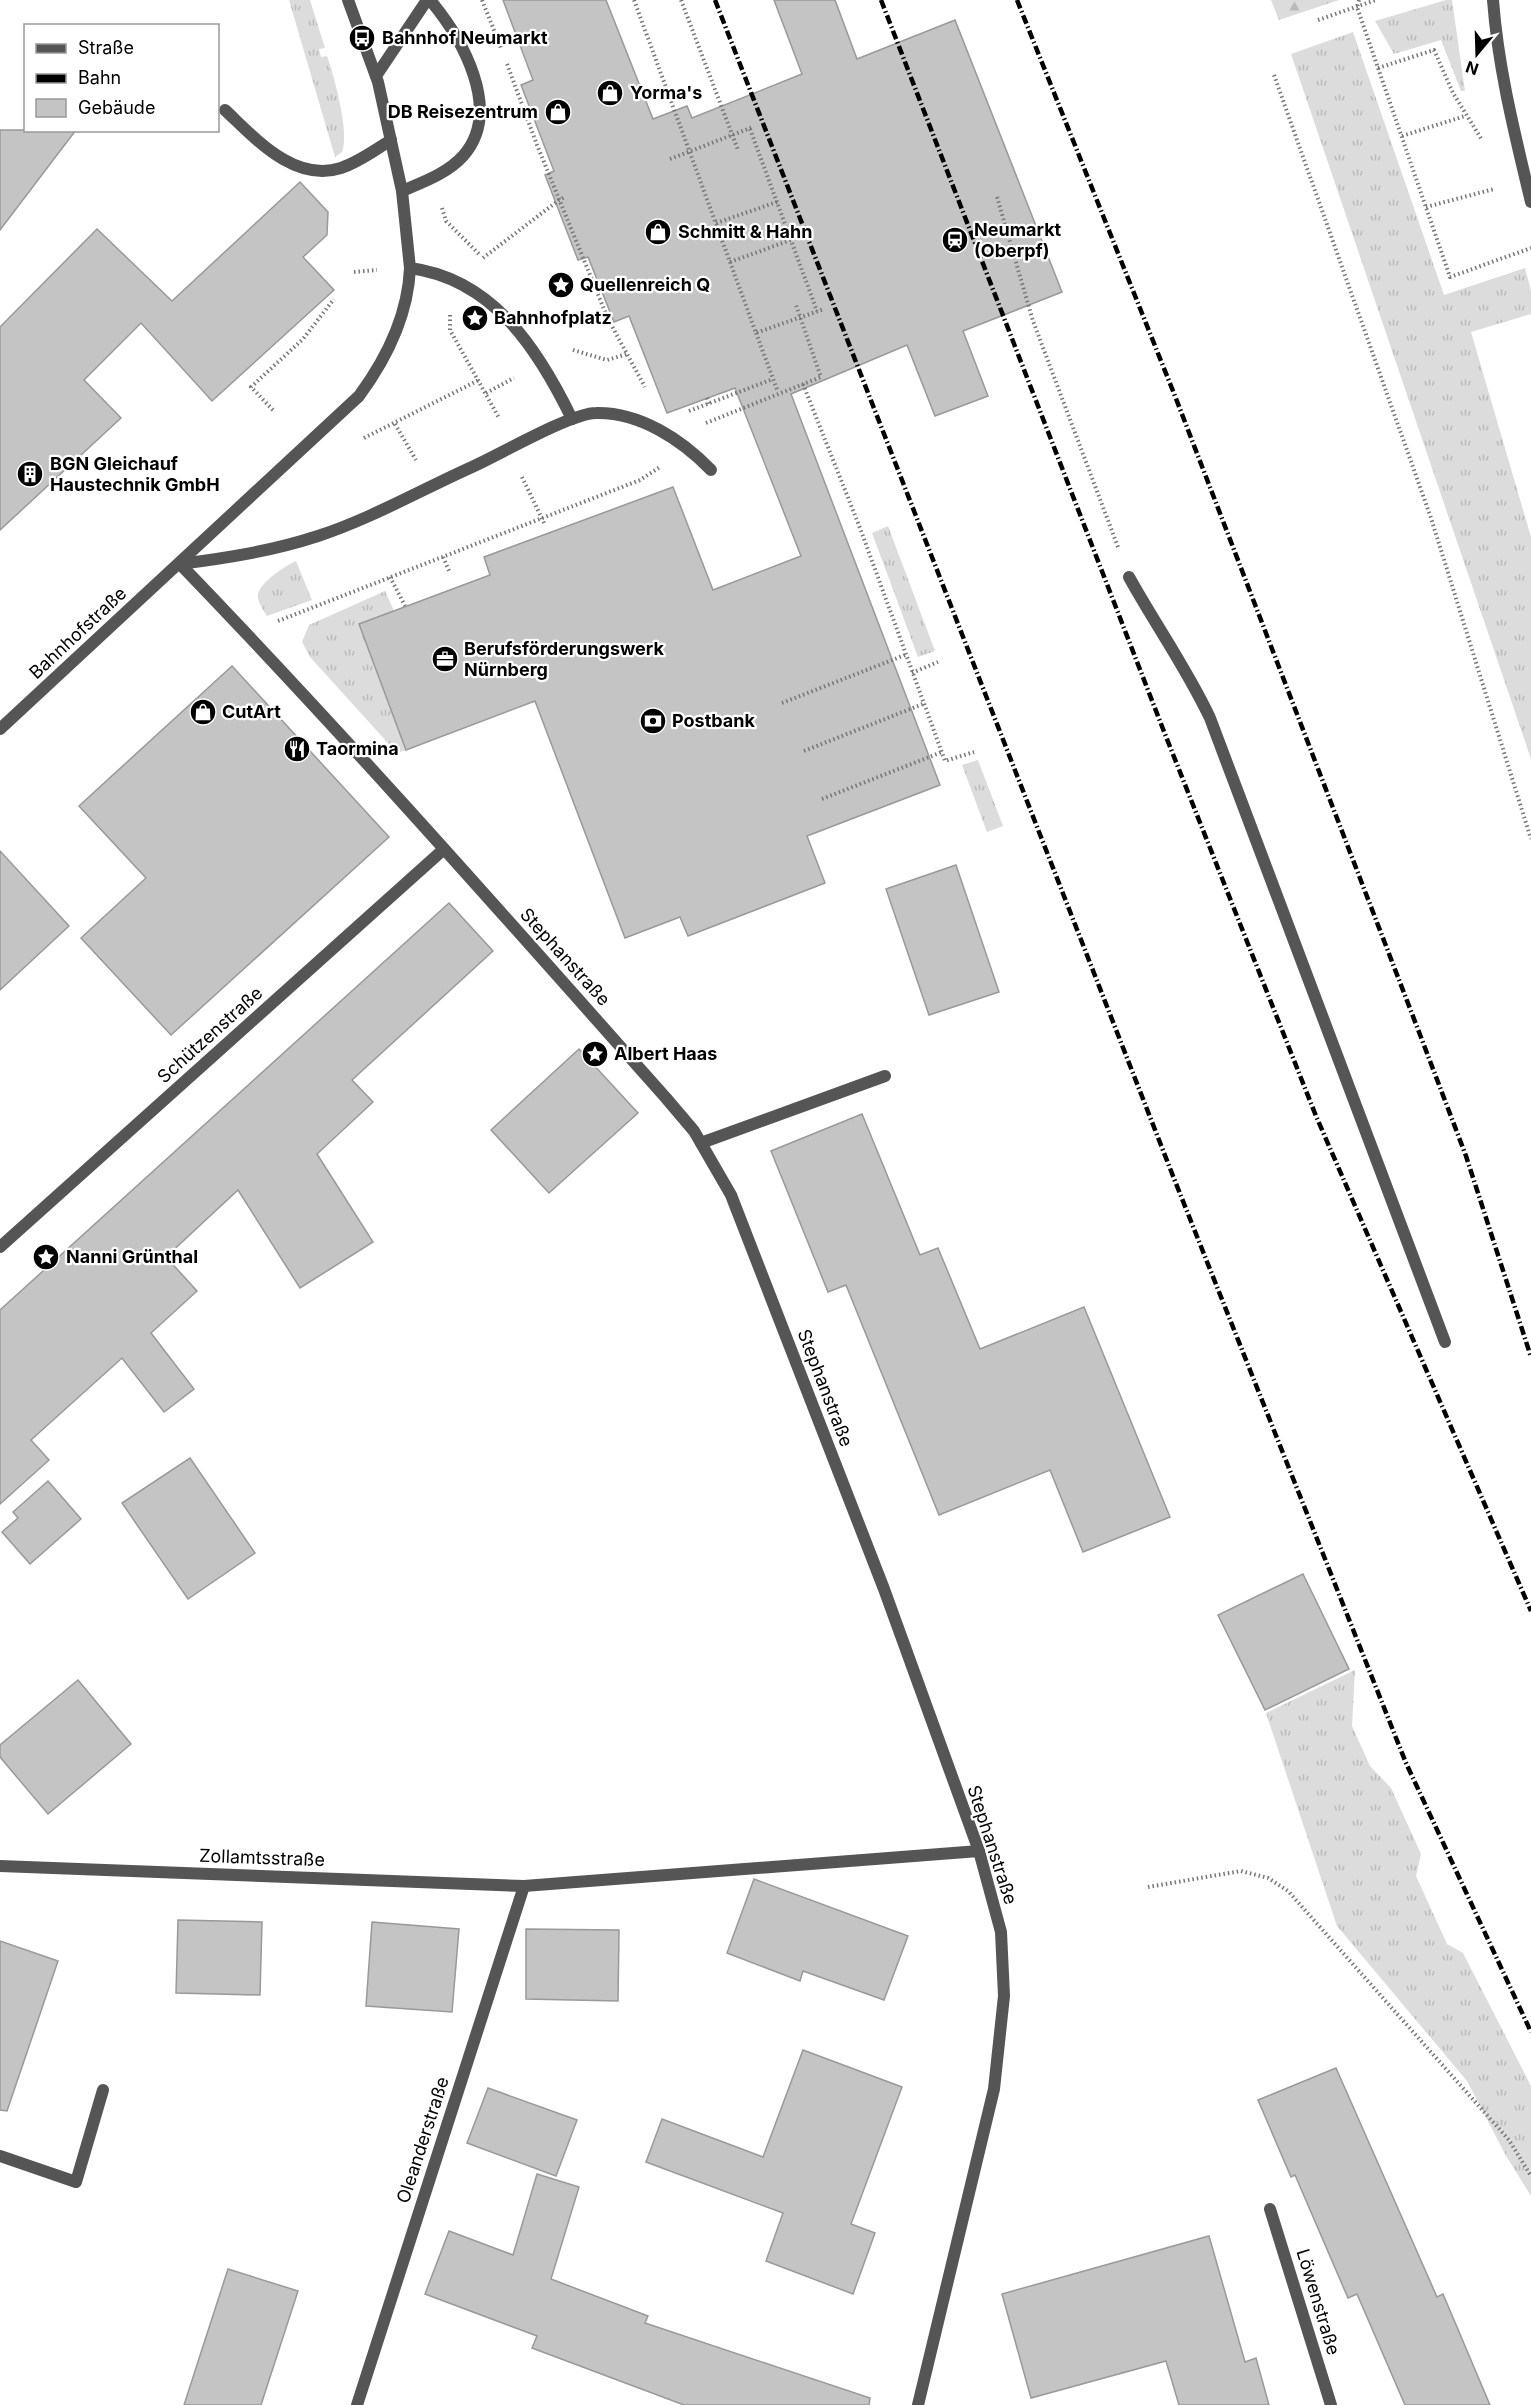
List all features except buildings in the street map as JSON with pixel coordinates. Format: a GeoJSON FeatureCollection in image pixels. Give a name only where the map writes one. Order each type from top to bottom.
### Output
{"type":"FeatureCollection","features":[{"type":"Feature","properties":{"kind":"street"},"geometry":{"type":"LineString","coordinates":[[180,564],[359,396],[379,368],[405,305],[410,268],[402,191],[376,76],[348,0]]}},
{"type":"Feature","properties":{"kind":"street"},"geometry":{"type":"LineString","coordinates":[[376,76],[428,0],[451,26],[470,64],[477,92],[477,129],[463,156],[441,172],[402,191]]}},
{"type":"Feature","properties":{"kind":"street"},"geometry":{"type":"LineString","coordinates":[[1492,0],[1512,125],[1531,202]]}},
{"type":"Feature","properties":{"kind":"street"},"geometry":{"type":"LineString","coordinates":[[225,110],[268,150],[284,161],[308,168],[329,170],[342,167],[390,140]]}},
{"type":"Feature","properties":{"kind":"street"},"geometry":{"type":"LineString","coordinates":[[410,268],[432,272],[458,282],[486,300],[511,321],[539,357],[572,419]]}},
{"type":"Feature","properties":{"kind":"street"},"geometry":{"type":"LineString","coordinates":[[180,564],[260,552],[319,535],[431,486],[572,419],[595,413],[625,416],[642,422],[676,441],[711,470]]}},
{"type":"Feature","properties":{"kind":"street","name":"Stephanstraße"},"geometry":{"type":"LineString","coordinates":[[180,564],[247,633],[444,849],[666,1098],[701,1143],[731,1195],[884,1589],[979,1851],[1001,1932],[1004,1996],[994,2089],[918,2405]]}},
{"type":"Feature","properties":{"kind":"street","name":"Bahnhofstraße"},"geometry":{"type":"LineString","coordinates":[[0,729],[180,564]]}},
{"type":"Feature","properties":{"kind":"street"},"geometry":{"type":"LineString","coordinates":[[1129,577],[1157,627],[1195,686],[1210,718],[1445,1342]]}},
{"type":"Feature","properties":{"kind":"street","name":"Schützenstraße"},"geometry":{"type":"LineString","coordinates":[[0,1247],[444,849]]}},
{"type":"Feature","properties":{"kind":"street"},"geometry":{"type":"LineString","coordinates":[[701,1143],[885,1076]]}},
{"type":"Feature","properties":{"kind":"street","name":"Zollamtsstraße"},"geometry":{"type":"LineString","coordinates":[[0,1866],[524,1886],[979,1851]]}},
{"type":"Feature","properties":{"kind":"street","name":"Oleanderstraße"},"geometry":{"type":"LineString","coordinates":[[357,2405],[524,1886]]}},
{"type":"Feature","properties":{"kind":"street"},"geometry":{"type":"LineString","coordinates":[[0,2156],[76,2182],[104,2090]]}},
{"type":"Feature","properties":{"kind":"street","name":"Löwenstraße"},"geometry":{"type":"LineString","coordinates":[[1270,2209],[1331,2405]]}},
{"type":"Feature","properties":{"kind":"path"},"geometry":{"type":"LineString","coordinates":[[482,0],[502,52]]}},
{"type":"Feature","properties":{"kind":"path"},"geometry":{"type":"LineString","coordinates":[[633,0],[778,392]]}},
{"type":"Feature","properties":{"kind":"path"},"geometry":{"type":"LineString","coordinates":[[681,0],[738,150]]}},
{"type":"Feature","properties":{"kind":"path"},"geometry":{"type":"LineString","coordinates":[[1359,0],[1357,7],[1450,277],[1531,248]]}},
{"type":"Feature","properties":{"kind":"path"},"geometry":{"type":"LineString","coordinates":[[1318,20],[1376,0]]}},
{"type":"Feature","properties":{"kind":"path"},"geometry":{"type":"LineString","coordinates":[[489,38],[494,30]]}},
{"type":"Feature","properties":{"kind":"path"},"geometry":{"type":"LineString","coordinates":[[1378,68],[1434,50],[1465,116],[1483,141]]}},
{"type":"Feature","properties":{"kind":"path"},"geometry":{"type":"LineString","coordinates":[[507,62],[559,200],[608,319],[648,393]]}},
{"type":"Feature","properties":{"kind":"path"},"geometry":{"type":"LineString","coordinates":[[1274,75],[1431,518],[1531,839]]}},
{"type":"Feature","properties":{"kind":"path"},"geometry":{"type":"LineString","coordinates":[[1402,136],[1465,116]]}},
{"type":"Feature","properties":{"kind":"path"},"geometry":{"type":"LineString","coordinates":[[670,159],[752,128],[817,311]]}},
{"type":"Feature","properties":{"kind":"path"},"geometry":{"type":"LineString","coordinates":[[1426,207],[1494,189]]}},
{"type":"Feature","properties":{"kind":"path"},"geometry":{"type":"LineString","coordinates":[[475,264],[565,197]]}},
{"type":"Feature","properties":{"kind":"path"},"geometry":{"type":"LineString","coordinates":[[997,197],[1034,321],[1129,577]]}},
{"type":"Feature","properties":{"kind":"path"},"geometry":{"type":"LineString","coordinates":[[443,202],[442,210],[446,221],[490,267]]}},
{"type":"Feature","properties":{"kind":"path"},"geometry":{"type":"LineString","coordinates":[[716,223],[777,202]]}},
{"type":"Feature","properties":{"kind":"path"},"geometry":{"type":"LineString","coordinates":[[730,262],[790,240]]}},
{"type":"Feature","properties":{"kind":"path"},"geometry":{"type":"LineString","coordinates":[[273,410],[251,387],[303,339],[334,300]]}},
{"type":"Feature","properties":{"kind":"path"},"geometry":{"type":"LineString","coordinates":[[452,304],[450,330],[502,424]]}},
{"type":"Feature","properties":{"kind":"path"},"geometry":{"type":"LineString","coordinates":[[702,424],[778,392],[821,377],[796,305]]}},
{"type":"Feature","properties":{"kind":"path"},"geometry":{"type":"LineString","coordinates":[[756,333],[824,309]]}},
{"type":"Feature","properties":{"kind":"path"},"geometry":{"type":"LineString","coordinates":[[570,348],[579,354],[607,360],[627,354]]}},
{"type":"Feature","properties":{"kind":"path"},"geometry":{"type":"LineString","coordinates":[[486,393],[524,372]]}},
{"type":"Feature","properties":{"kind":"path"},"geometry":{"type":"LineString","coordinates":[[701,407],[773,379]]}},
{"type":"Feature","properties":{"kind":"path"},"geometry":{"type":"LineString","coordinates":[[307,447],[355,441],[395,424],[479,380]]}},
{"type":"Feature","properties":{"kind":"path"},"geometry":{"type":"LineString","coordinates":[[803,384],[860,528],[945,761],[974,752]]}},
{"type":"Feature","properties":{"kind":"path"},"geometry":{"type":"LineString","coordinates":[[707,398],[709,404]]}},
{"type":"Feature","properties":{"kind":"path"},"geometry":{"type":"LineString","coordinates":[[395,424],[431,486]]}},
{"type":"Feature","properties":{"kind":"path"},"geometry":{"type":"LineString","coordinates":[[247,633],[640,480],[660,467],[664,460]]}},
{"type":"Feature","properties":{"kind":"path"},"geometry":{"type":"LineString","coordinates":[[520,474],[545,525]]}},
{"type":"Feature","properties":{"kind":"path"},"geometry":{"type":"LineString","coordinates":[[443,557],[450,573]]}},
{"type":"Feature","properties":{"kind":"path"},"geometry":{"type":"LineString","coordinates":[[390,577],[405,606]]}},
{"type":"Feature","properties":{"kind":"path"},"geometry":{"type":"LineString","coordinates":[[782,704],[905,655]]}},
{"type":"Feature","properties":{"kind":"path"},"geometry":{"type":"LineString","coordinates":[[912,673],[938,662]]}},
{"type":"Feature","properties":{"kind":"path"},"geometry":{"type":"LineString","coordinates":[[804,751],[923,704]]}},
{"type":"Feature","properties":{"kind":"path"},"geometry":{"type":"LineString","coordinates":[[822,799],[942,752]]}},
{"type":"Feature","properties":{"kind":"path"},"geometry":{"type":"LineString","coordinates":[[1148,1887],[1241,1871],[1268,1878],[1288,1891],[1509,2140],[1531,2176]]}},
{"type":"Feature","properties":{"kind":"green space"},"geometry":{"type":"Polygon","coordinates":[[[289,0],[310,0],[325,48],[319,49],[321,57],[327,56],[330,65],[340,104],[344,132],[342,152],[335,157],[289,0]]]}},
{"type":"Feature","properties":{"kind":"green space"},"geometry":{"type":"Polygon","coordinates":[[[1271,0],[1339,0],[1279,20],[1271,0]]]}},
{"type":"Feature","properties":{"kind":"green space"},"geometry":{"type":"Polygon","coordinates":[[[1452,0],[1465,91],[1461,91],[1441,40],[1394,54],[1375,21],[1452,0]]]}},
{"type":"Feature","properties":{"kind":"green space"},"geometry":{"type":"Polygon","coordinates":[[[1353,32],[1444,295],[1525,268],[1531,291],[1531,314],[1471,332],[1531,537],[1531,759],[1291,54],[1353,32]]]}},
{"type":"Feature","properties":{"kind":"green space"},"geometry":{"type":"Polygon","coordinates":[[[888,526],[935,651],[918,657],[872,533],[888,526]]]}},
{"type":"Feature","properties":{"kind":"green space"},"geometry":{"type":"Polygon","coordinates":[[[296,561],[312,600],[267,616],[258,598],[261,587],[278,571],[296,561]]]}},
{"type":"Feature","properties":{"kind":"green space"},"geometry":{"type":"Polygon","coordinates":[[[385,591],[394,611],[359,624],[406,750],[397,753],[310,657],[302,642],[309,625],[385,591]]]}},
{"type":"Feature","properties":{"kind":"green space"},"geometry":{"type":"Polygon","coordinates":[[[978,760],[1003,826],[987,832],[962,765],[978,760]]]}},
{"type":"Feature","properties":{"kind":"green space"},"geometry":{"type":"Polygon","coordinates":[[[1355,1670],[1352,1726],[1370,1766],[1391,1788],[1421,1854],[1416,1876],[1447,1944],[1463,1953],[1531,2086],[1531,2196],[1505,2154],[1467,2081],[1337,1926],[1266,1713],[1355,1670]]]}},
{"type":"Feature","properties":{"kind":"railway"},"geometry":{"type":"LineString","coordinates":[[715,0],[1173,1176],[1406,1763],[1531,2032]]}},
{"type":"Feature","properties":{"kind":"railway"},"geometry":{"type":"LineString","coordinates":[[881,0],[1163,729],[1316,1116],[1531,1611]]}},
{"type":"Feature","properties":{"kind":"railway"},"geometry":{"type":"LineString","coordinates":[[1017,0],[1175,396],[1466,1156],[1531,1357]]}},
{"type":"Feature","properties":{"kind":"place","name":"Bahnhof Neumarkt"},"geometry":{"type":"Point","coordinates":[362,38]}},
{"type":"Feature","properties":{"kind":"place","name":"Yorma's"},"geometry":{"type":"Point","coordinates":[610,93]}},
{"type":"Feature","properties":{"kind":"place","name":"DB Reisezentrum"},"geometry":{"type":"Point","coordinates":[558,112]}},
{"type":"Feature","properties":{"kind":"place","name":"Schmitt & Hahn"},"geometry":{"type":"Point","coordinates":[658,232]}},
{"type":"Feature","properties":{"kind":"place","name":"Neumarkt (Oberpf)"},"geometry":{"type":"Point","coordinates":[955,240]}},
{"type":"Feature","properties":{"kind":"place","name":"Quellenreich Q"},"geometry":{"type":"Point","coordinates":[561,285]}},
{"type":"Feature","properties":{"kind":"place","name":"Bahnhofplatz"},"geometry":{"type":"Point","coordinates":[475,318]}},
{"type":"Feature","properties":{"kind":"place","name":"BGN Gleichauf Haustechnik GmbH"},"geometry":{"type":"Point","coordinates":[30,474]}},
{"type":"Feature","properties":{"kind":"place","name":"Berufsförderungswerk Nürnberg"},"geometry":{"type":"Point","coordinates":[445,659]}},
{"type":"Feature","properties":{"kind":"place","name":"CutArt"},"geometry":{"type":"Point","coordinates":[203,712]}},
{"type":"Feature","properties":{"kind":"place","name":"Postbank"},"geometry":{"type":"Point","coordinates":[653,721]}},
{"type":"Feature","properties":{"kind":"place","name":"Taormina"},"geometry":{"type":"Point","coordinates":[297,749]}},
{"type":"Feature","properties":{"kind":"place","name":"Albert Haas"},"geometry":{"type":"Point","coordinates":[595,1054]}},
{"type":"Feature","properties":{"kind":"place","name":"Nanni Grünthal"},"geometry":{"type":"Point","coordinates":[46,1257]}}]}
